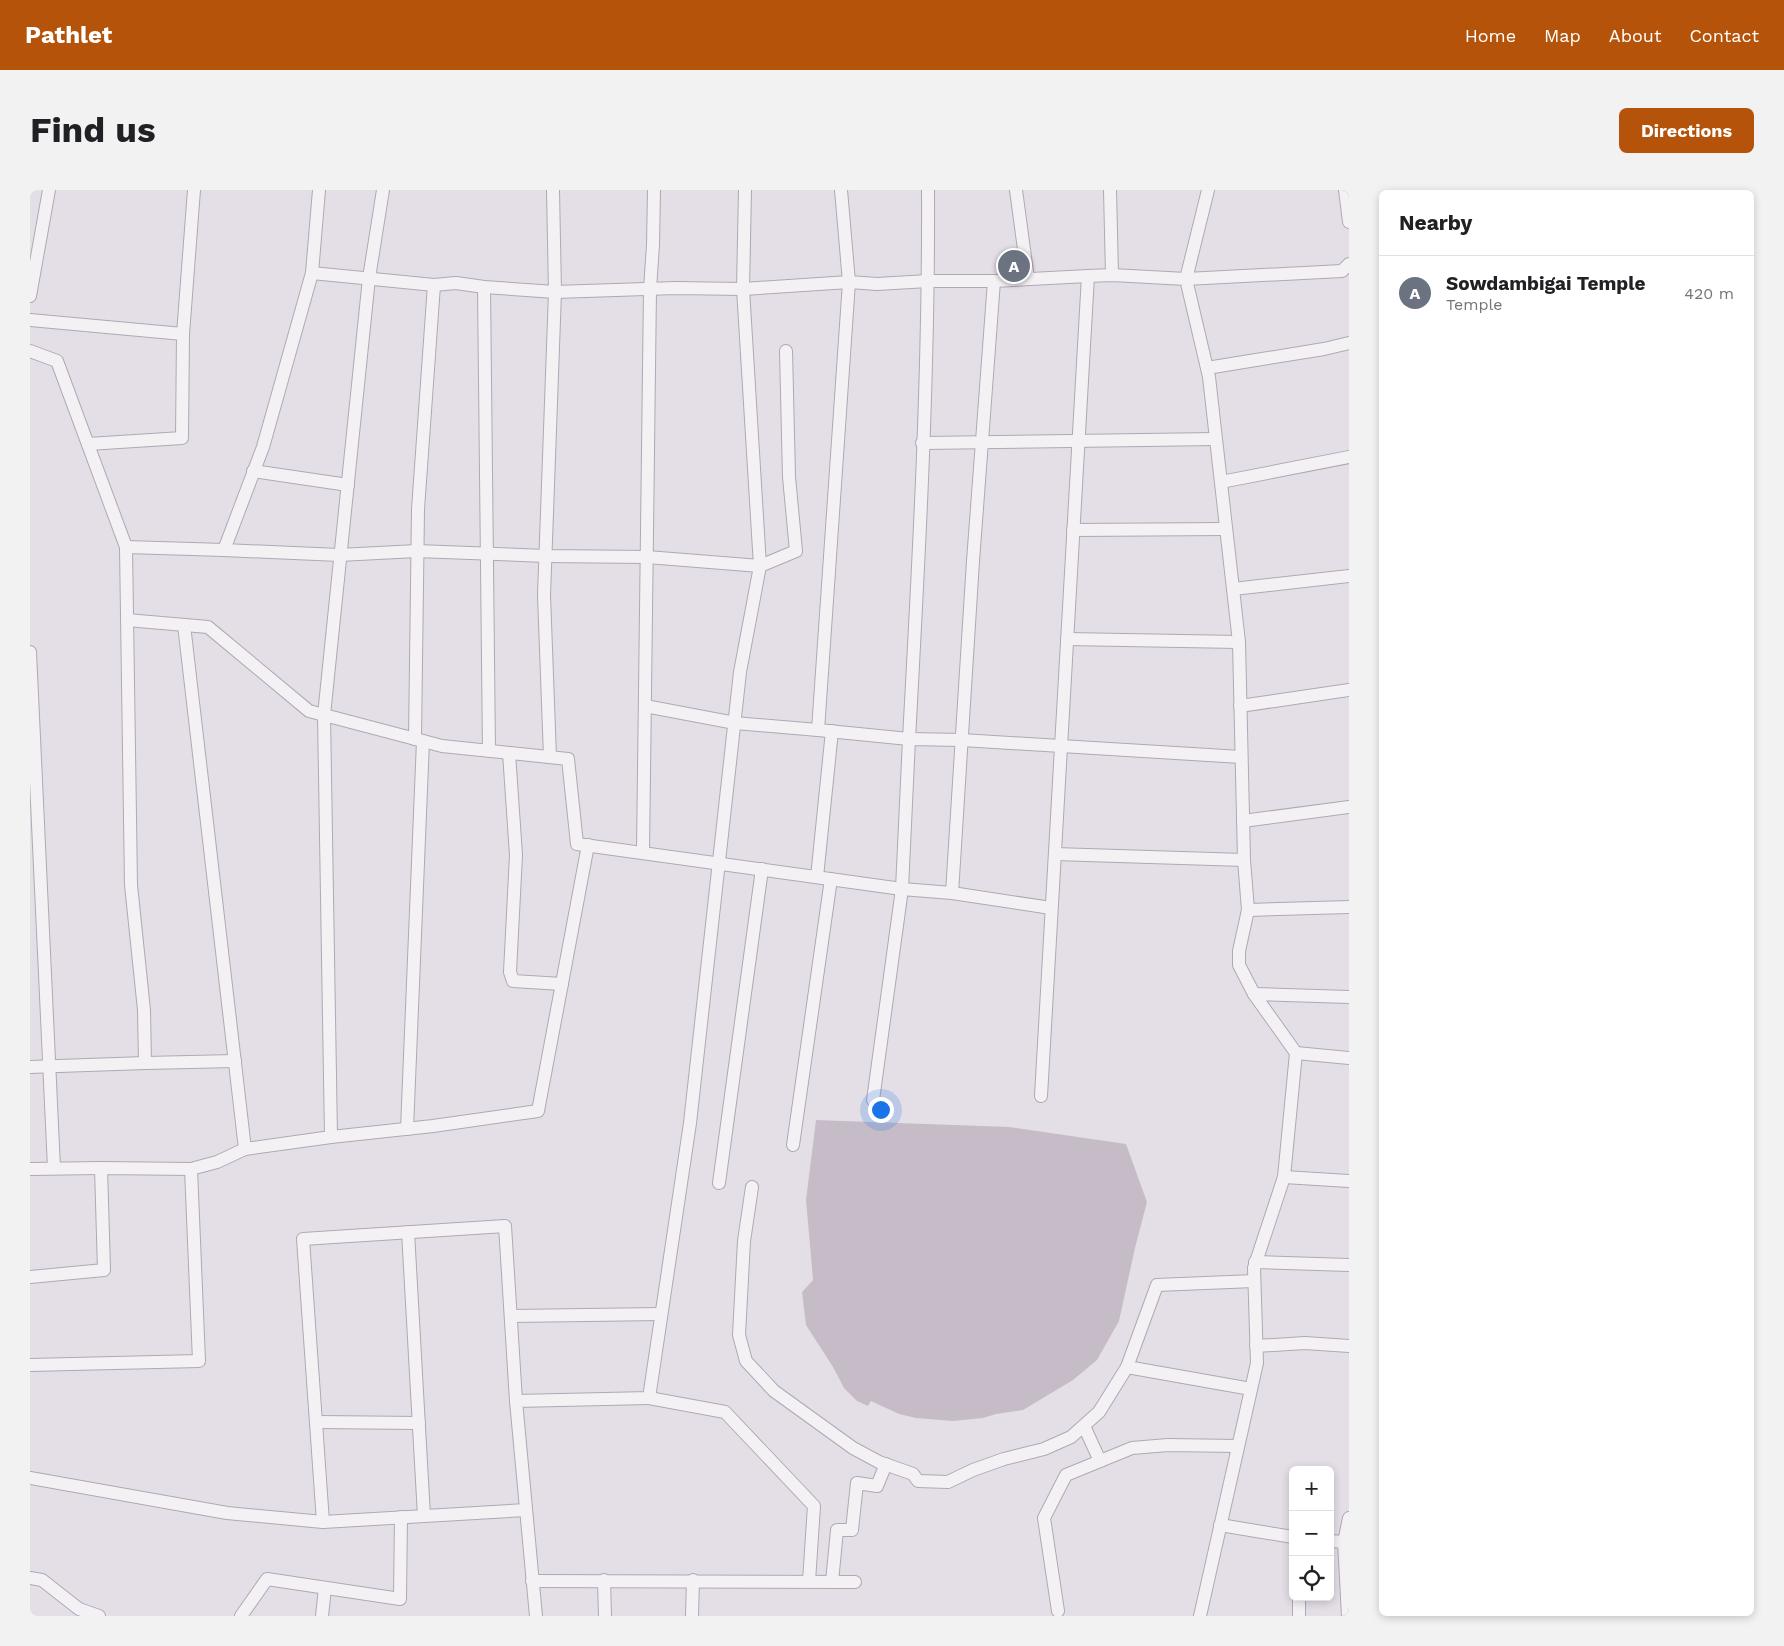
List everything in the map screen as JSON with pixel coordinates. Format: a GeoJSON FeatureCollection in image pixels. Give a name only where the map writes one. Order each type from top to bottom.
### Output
{"type":"FeatureCollection","features":[{"type":"Feature","properties":{"kind":"street"},"geometry":{"type":"LineString","coordinates":[[30,296],[32,268],[49,190]]}},
{"type":"Feature","properties":{"kind":"street"},"geometry":{"type":"LineString","coordinates":[[88,444],[182,438],[183,334],[194,190]]}},
{"type":"Feature","properties":{"kind":"street"},"geometry":{"type":"LineString","coordinates":[[224,550],[262,447],[312,273],[319,190]]}},
{"type":"Feature","properties":{"kind":"street"},"geometry":{"type":"LineString","coordinates":[[331,1137],[324,715],[369,278],[383,190]]}},
{"type":"Feature","properties":{"kind":"street"},"geometry":{"type":"LineString","coordinates":[[550,757],[544,595],[555,292],[553,190]]}},
{"type":"Feature","properties":{"kind":"street"},"geometry":{"type":"LineString","coordinates":[[644,853],[650,289],[654,190]]}},
{"type":"Feature","properties":{"kind":"street"},"geometry":{"type":"LineString","coordinates":[[649,1398],[690,1123],[740,672],[760,566],[742,289],[745,190]]}},
{"type":"Feature","properties":{"kind":"street"},"geometry":{"type":"LineString","coordinates":[[818,730],[849,282],[841,190]]}},
{"type":"Feature","properties":{"kind":"street"},"geometry":{"type":"LineString","coordinates":[[873,1100],[902,889],[917,601],[928,281],[928,190]]}},
{"type":"Feature","properties":{"kind":"street"},"geometry":{"type":"LineString","coordinates":[[1016,190],[1028,279]]}},
{"type":"Feature","properties":{"kind":"street"},"geometry":{"type":"LineString","coordinates":[[1110,190],[1112,275]]}},
{"type":"Feature","properties":{"kind":"street"},"geometry":{"type":"LineString","coordinates":[[1200,1616],[1257,1363],[1255,1262],[1284,1177],[1296,1053],[1254,994],[1239,965],[1239,951],[1248,910],[1244,860],[1239,642],[1207,368],[1186,279],[1208,190]]}},
{"type":"Feature","properties":{"kind":"street"},"geometry":{"type":"LineString","coordinates":[[1344,190],[1349,222]]}},
{"type":"Feature","properties":{"kind":"street"},"geometry":{"type":"LineString","coordinates":[[312,273],[434,285],[456,283],[555,292],[676,288],[742,289],[849,282],[876,284],[928,281],[994,281],[1112,275],[1186,279],[1342,271],[1349,264]]}},
{"type":"Feature","properties":{"kind":"street"},"geometry":{"type":"LineString","coordinates":[[1040,1096],[1088,276]]}},
{"type":"Feature","properties":{"kind":"street"},"geometry":{"type":"LineString","coordinates":[[952,893],[973,561],[994,281]]}},
{"type":"Feature","properties":{"kind":"street"},"geometry":{"type":"LineString","coordinates":[[407,1129],[419,740],[418,509],[434,285]]}},
{"type":"Feature","properties":{"kind":"street"},"geometry":{"type":"LineString","coordinates":[[484,287],[489,751]]}},
{"type":"Feature","properties":{"kind":"street"},"geometry":{"type":"LineString","coordinates":[[30,320],[183,334]]}},
{"type":"Feature","properties":{"kind":"street"},"geometry":{"type":"LineString","coordinates":[[1207,368],[1324,350],[1349,343]]}},
{"type":"Feature","properties":{"kind":"street"},"geometry":{"type":"LineString","coordinates":[[31,348],[57,361],[126,547],[131,884],[144,1010],[145,1063]]}},
{"type":"Feature","properties":{"kind":"street"},"geometry":{"type":"LineString","coordinates":[[126,547],[341,554],[417,550],[546,556],[647,557],[760,566],[796,551],[789,476],[786,350]]}},
{"type":"Feature","properties":{"kind":"street"},"geometry":{"type":"LineString","coordinates":[[922,443],[1216,439]]}},
{"type":"Feature","properties":{"kind":"street"},"geometry":{"type":"LineString","coordinates":[[1221,482],[1349,458]]}},
{"type":"Feature","properties":{"kind":"street"},"geometry":{"type":"LineString","coordinates":[[253,471],[348,485]]}},
{"type":"Feature","properties":{"kind":"street"},"geometry":{"type":"LineString","coordinates":[[1074,530],[1226,529]]}},
{"type":"Feature","properties":{"kind":"street"},"geometry":{"type":"LineString","coordinates":[[1233,589],[1349,576]]}},
{"type":"Feature","properties":{"kind":"street"},"geometry":{"type":"LineString","coordinates":[[127,620],[208,628],[309,711],[442,746],[568,759],[577,844],[902,889],[952,893],[1052,908]]}},
{"type":"Feature","properties":{"kind":"street"},"geometry":{"type":"LineString","coordinates":[[184,625],[245,1149]]}},
{"type":"Feature","properties":{"kind":"street"},"geometry":{"type":"LineString","coordinates":[[1067,639],[1239,642]]}},
{"type":"Feature","properties":{"kind":"street"},"geometry":{"type":"LineString","coordinates":[[30,652],[33,787],[54,1168]]}},
{"type":"Feature","properties":{"kind":"street"},"geometry":{"type":"LineString","coordinates":[[1240,706],[1349,690]]}},
{"type":"Feature","properties":{"kind":"street"},"geometry":{"type":"LineString","coordinates":[[645,706],[734,723],[909,739],[962,740],[1241,758]]}},
{"type":"Feature","properties":{"kind":"street"},"geometry":{"type":"LineString","coordinates":[[816,877],[832,731]]}},
{"type":"Feature","properties":{"kind":"street"},"geometry":{"type":"LineString","coordinates":[[509,753],[516,855],[510,972],[513,981],[562,984]]}},
{"type":"Feature","properties":{"kind":"street"},"geometry":{"type":"LineString","coordinates":[[1243,821],[1349,807]]}},
{"type":"Feature","properties":{"kind":"street"},"geometry":{"type":"LineString","coordinates":[[30,1169],[190,1169],[217,1162],[245,1149],[538,1111],[588,845]]}},
{"type":"Feature","properties":{"kind":"street"},"geometry":{"type":"LineString","coordinates":[[1055,854],[1244,860]]}},
{"type":"Feature","properties":{"kind":"street"},"geometry":{"type":"LineString","coordinates":[[719,1183],[762,869]]}},
{"type":"Feature","properties":{"kind":"street"},"geometry":{"type":"LineString","coordinates":[[793,1145],[832,879]]}},
{"type":"Feature","properties":{"kind":"street"},"geometry":{"type":"LineString","coordinates":[[1248,910],[1349,907]]}},
{"type":"Feature","properties":{"kind":"street"},"geometry":{"type":"LineString","coordinates":[[1254,994],[1349,997]]}},
{"type":"Feature","properties":{"kind":"street"},"geometry":{"type":"LineString","coordinates":[[1296,1053],[1349,1058]]}},
{"type":"Feature","properties":{"kind":"street"},"geometry":{"type":"LineString","coordinates":[[30,1067],[234,1061]]}},
{"type":"Feature","properties":{"kind":"street"},"geometry":{"type":"LineString","coordinates":[[30,1277],[104,1270],[101,1168]]}},
{"type":"Feature","properties":{"kind":"street"},"geometry":{"type":"LineString","coordinates":[[30,1365],[200,1361],[190,1169]]}},
{"type":"Feature","properties":{"kind":"street"},"geometry":{"type":"LineString","coordinates":[[1284,1177],[1349,1181]]}},
{"type":"Feature","properties":{"kind":"street"},"geometry":{"type":"LineString","coordinates":[[752,1187],[744,1241],[739,1335],[746,1361],[774,1391],[853,1448],[886,1464],[913,1474],[918,1481],[948,1482],[973,1470],[1004,1459],[1044,1449],[1071,1437],[1099,1412],[1127,1367],[1158,1284],[1254,1281]]}},
{"type":"Feature","properties":{"kind":"street"},"geometry":{"type":"LineString","coordinates":[[323,1522],[304,1239],[505,1226],[516,1401],[536,1616]]}},
{"type":"Feature","properties":{"kind":"street"},"geometry":{"type":"LineString","coordinates":[[408,1232],[424,1516]]}},
{"type":"Feature","properties":{"kind":"street"},"geometry":{"type":"LineString","coordinates":[[1255,1262],[1349,1265]]}},
{"type":"Feature","properties":{"kind":"street"},"geometry":{"type":"LineString","coordinates":[[511,1316],[661,1314]]}},
{"type":"Feature","properties":{"kind":"street"},"geometry":{"type":"LineString","coordinates":[[1256,1346],[1305,1343],[1349,1346]]}},
{"type":"Feature","properties":{"kind":"street"},"geometry":{"type":"LineString","coordinates":[[1127,1367],[1251,1389]]}},
{"type":"Feature","properties":{"kind":"street"},"geometry":{"type":"LineString","coordinates":[[516,1401],[649,1398],[725,1412],[814,1506],[809,1582]]}},
{"type":"Feature","properties":{"kind":"street"},"geometry":{"type":"LineString","coordinates":[[316,1422],[419,1423]]}},
{"type":"Feature","properties":{"kind":"street"},"geometry":{"type":"LineString","coordinates":[[1084,1426],[1100,1461]]}},
{"type":"Feature","properties":{"kind":"street"},"geometry":{"type":"LineString","coordinates":[[1057,1615],[1044,1518],[1066,1475],[1132,1448],[1168,1445],[1238,1446]]}},
{"type":"Feature","properties":{"kind":"street"},"geometry":{"type":"LineString","coordinates":[[832,1582],[838,1530],[852,1530],[857,1483],[876,1486],[886,1464]]}},
{"type":"Feature","properties":{"kind":"street"},"geometry":{"type":"LineString","coordinates":[[30,1478],[227,1513],[323,1522],[526,1510]]}},
{"type":"Feature","properties":{"kind":"street"},"geometry":{"type":"LineString","coordinates":[[241,1616],[267,1579],[400,1599],[401,1517]]}},
{"type":"Feature","properties":{"kind":"street"},"geometry":{"type":"LineString","coordinates":[[1348,1616],[1344,1542],[1349,1518]]}},
{"type":"Feature","properties":{"kind":"street"},"geometry":{"type":"LineString","coordinates":[[1220,1525],[1289,1537]]}},
{"type":"Feature","properties":{"kind":"street"},"geometry":{"type":"LineString","coordinates":[[1334,1541],[1344,1542]]}},
{"type":"Feature","properties":{"kind":"street"},"geometry":{"type":"LineString","coordinates":[[30,1578],[42,1580],[80,1610],[99,1616]]}},
{"type":"Feature","properties":{"kind":"street"},"geometry":{"type":"LineString","coordinates":[[604,1580],[605,1616]]}},
{"type":"Feature","properties":{"kind":"street"},"geometry":{"type":"LineString","coordinates":[[692,1616],[693,1580]]}},
{"type":"Feature","properties":{"kind":"street"},"geometry":{"type":"LineString","coordinates":[[532,1581],[854,1582]]}},
{"type":"Feature","properties":{"kind":"street"},"geometry":{"type":"LineString","coordinates":[[322,1616],[325,1588]]}},
{"type":"Feature","properties":{"kind":"street"},"geometry":{"type":"LineString","coordinates":[[1299,1601],[1299,1616]]}},
{"type":"Feature","properties":{"kind":"building"},"geometry":{"type":"Polygon","coordinates":[[[816,1120],[1009,1127],[1126,1144],[1147,1202],[1119,1321],[1097,1360],[1073,1380],[1023,1410],[983,1418],[953,1421],[916,1418],[899,1414],[871,1401],[868,1406],[857,1401],[844,1388],[806,1325],[802,1292],[813,1280],[806,1200],[816,1120]]]}},
{"type":"Feature","properties":{"kind":"place","name":"Sowdambigai Temple"},"geometry":{"type":"Point","coordinates":[1014,266]}}]}
